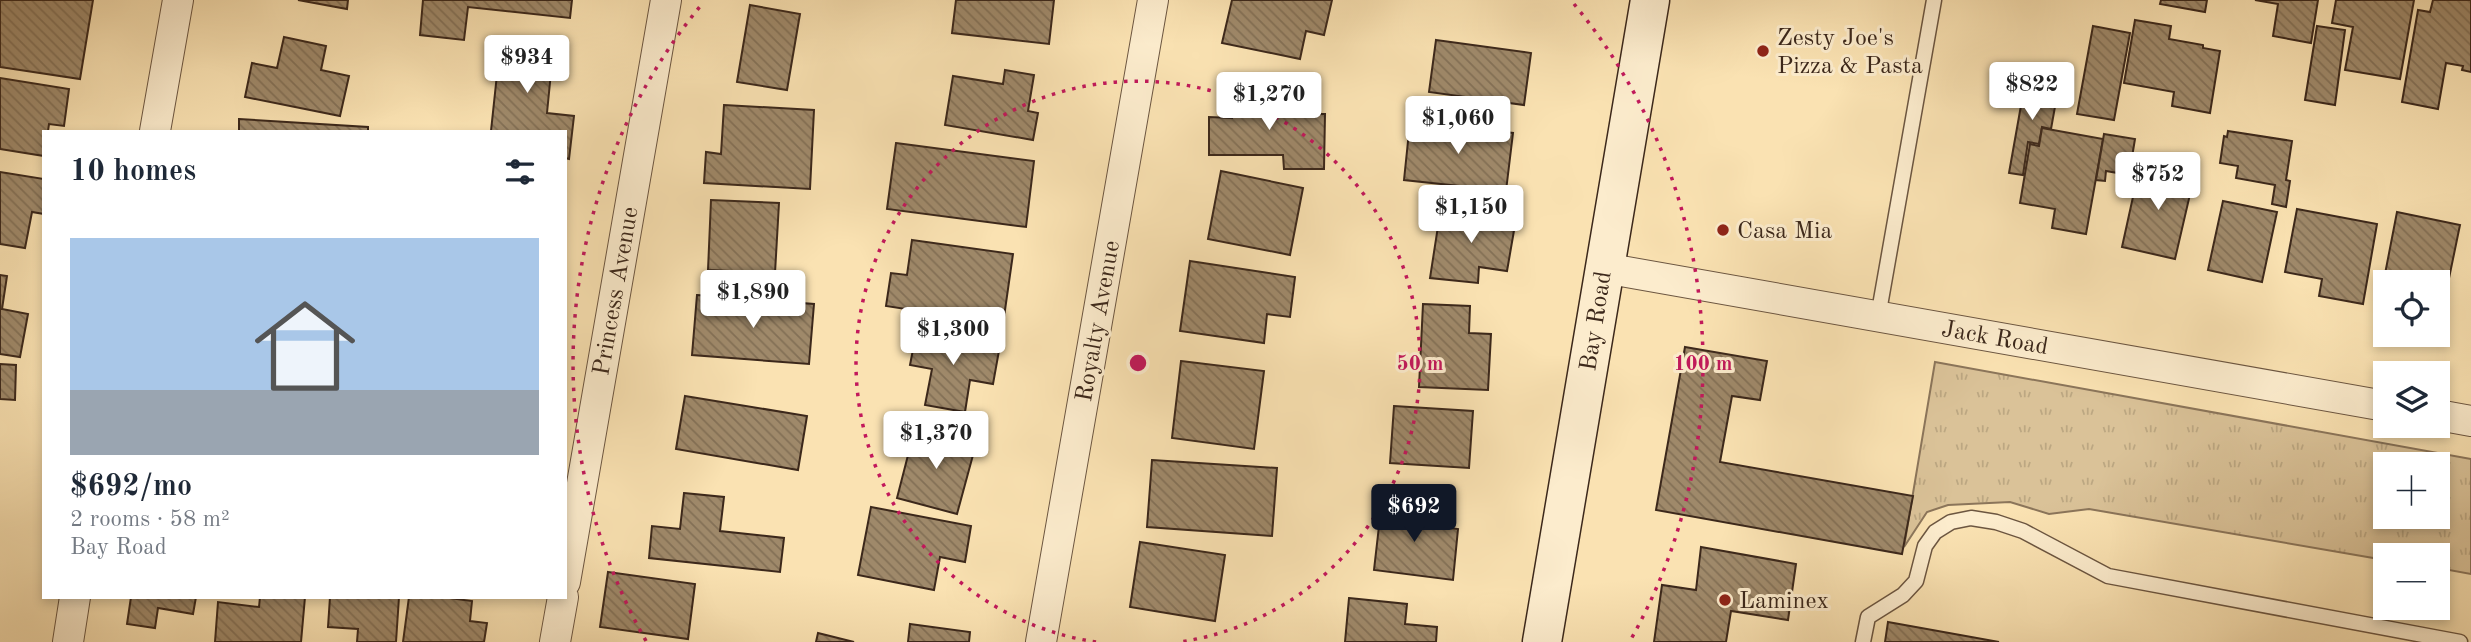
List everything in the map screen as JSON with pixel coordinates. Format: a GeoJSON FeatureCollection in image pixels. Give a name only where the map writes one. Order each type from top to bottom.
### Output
{"type":"FeatureCollection","features":[{"type":"Feature","properties":{"kind":"main road","name":"Bay Road"},"geometry":{"type":"LineString","coordinates":[[1542,642],[1650,0]]}},
{"type":"Feature","properties":{"kind":"street"},"geometry":{"type":"LineString","coordinates":[[155,130],[178,0]]}},
{"type":"Feature","properties":{"kind":"street","name":"Princess Avenue"},"geometry":{"type":"LineString","coordinates":[[567,570],[666,0]]}},
{"type":"Feature","properties":{"kind":"street","name":"Royalty Avenue"},"geometry":{"type":"LineString","coordinates":[[1041,642],[1153,0]]}},
{"type":"Feature","properties":{"kind":"street","name":"Jack Road"},"geometry":{"type":"LineString","coordinates":[[1604,268],[2373,404]]}},
{"type":"Feature","properties":{"kind":"street"},"geometry":{"type":"LineString","coordinates":[[2450,417],[2471,421]]}},
{"type":"Feature","properties":{"kind":"street"},"geometry":{"type":"LineString","coordinates":[[68,642],[75,599]]}},
{"type":"Feature","properties":{"kind":"street"},"geometry":{"type":"LineString","coordinates":[[555,642],[563,599]]}},
{"type":"Feature","properties":{"kind":"lane"},"geometry":{"type":"LineString","coordinates":[[1878,317],[1934,0]]}},
{"type":"Feature","properties":{"kind":"lane"},"geometry":{"type":"LineString","coordinates":[[1863,642],[1867,617],[1903,595],[1916,581],[1925,546],[1936,532],[1951,522],[1971,518],[1996,522],[2023,531],[2108,576],[2460,642]]}},
{"type":"Feature","properties":{"kind":"green space"},"geometry":{"type":"Polygon","coordinates":[[[1935,362],[2432,452],[2373,452],[2373,529],[2450,529],[2450,455],[2471,459],[2471,574],[2450,570],[2450,543],[2373,543],[2373,558],[2089,509],[2049,514],[2010,502],[1948,505],[1927,512],[1904,547],[1935,362]]]}},
{"type":"Feature","properties":{"kind":"building"},"geometry":{"type":"Polygon","coordinates":[[[0,0],[93,0],[80,79],[0,67],[0,0]]]}},
{"type":"Feature","properties":{"kind":"building"},"geometry":{"type":"Polygon","coordinates":[[[298,0],[348,0],[347,9],[298,0]]]}},
{"type":"Feature","properties":{"kind":"building"},"geometry":{"type":"Polygon","coordinates":[[[423,0],[572,0],[570,18],[468,7],[464,40],[420,35],[423,0]]]}},
{"type":"Feature","properties":{"kind":"building"},"geometry":{"type":"Polygon","coordinates":[[[956,0],[1054,0],[1049,44],[952,33],[956,0]]]}},
{"type":"Feature","properties":{"kind":"building"},"geometry":{"type":"Polygon","coordinates":[[[1232,0],[1332,0],[1324,35],[1306,31],[1300,59],[1222,43],[1232,0]]]}},
{"type":"Feature","properties":{"kind":"building"},"geometry":{"type":"Polygon","coordinates":[[[2161,0],[2207,0],[2205,12],[2160,4],[2161,0]]]}},
{"type":"Feature","properties":{"kind":"building"},"geometry":{"type":"Polygon","coordinates":[[[2255,0],[2318,0],[2311,43],[2273,36],[2278,4],[2255,0]]]}},
{"type":"Feature","properties":{"kind":"building"},"geometry":{"type":"Polygon","coordinates":[[[2336,0],[2414,0],[2400,79],[2345,70],[2353,27],[2332,23],[2336,0]]]}},
{"type":"Feature","properties":{"kind":"building"},"geometry":{"type":"Polygon","coordinates":[[[2433,0],[2471,0],[2471,72],[2462,70],[2463,66],[2446,63],[2438,109],[2402,102],[2418,10],[2430,12],[2433,0]]]}},
{"type":"Feature","properties":{"kind":"building"},"geometry":{"type":"Polygon","coordinates":[[[750,5],[800,14],[787,90],[737,82],[750,5]]]}},
{"type":"Feature","properties":{"kind":"building"},"geometry":{"type":"Polygon","coordinates":[[[2135,20],[2171,26],[2169,39],[2220,51],[2210,113],[2172,106],[2174,92],[2124,83],[2135,20]]]}},
{"type":"Feature","properties":{"kind":"building"},"geometry":{"type":"Polygon","coordinates":[[[2093,26],[2130,33],[2114,120],[2077,114],[2093,26]]]}},
{"type":"Feature","properties":{"kind":"building"},"geometry":{"type":"Polygon","coordinates":[[[2317,26],[2345,30],[2335,105],[2305,100],[2317,26]]]}},
{"type":"Feature","properties":{"kind":"building"},"geometry":{"type":"Polygon","coordinates":[[[284,37],[326,46],[321,70],[349,76],[340,116],[245,97],[252,63],[277,68],[284,37]]]}},
{"type":"Feature","properties":{"kind":"building"},"geometry":{"type":"Polygon","coordinates":[[[1436,40],[1531,53],[1524,105],[1429,92],[1436,40]]]}},
{"type":"Feature","properties":{"kind":"building"},"geometry":{"type":"Polygon","coordinates":[[[500,46],[553,52],[547,113],[574,116],[569,159],[567,130],[491,130],[500,46]]]}},
{"type":"Feature","properties":{"kind":"building"},"geometry":{"type":"Polygon","coordinates":[[[1005,70],[1034,75],[1028,111],[1038,113],[1033,140],[945,125],[953,76],[1003,84],[1005,70]]]}},
{"type":"Feature","properties":{"kind":"building"},"geometry":{"type":"Polygon","coordinates":[[[0,78],[69,89],[64,126],[49,124],[48,130],[42,130],[42,156],[0,149],[0,78]]]}},
{"type":"Feature","properties":{"kind":"building"},"geometry":{"type":"Polygon","coordinates":[[[2025,83],[2058,90],[2051,129],[2042,127],[2039,144],[2028,142],[2023,175],[2009,173],[2025,83]]]}},
{"type":"Feature","properties":{"kind":"building"},"geometry":{"type":"Polygon","coordinates":[[[1232,94],[1286,94],[1286,114],[1325,114],[1324,169],[1284,169],[1283,155],[1209,155],[1209,117],[1232,118],[1232,94]]]}},
{"type":"Feature","properties":{"kind":"building"},"geometry":{"type":"Polygon","coordinates":[[[724,105],[814,110],[810,189],[704,183],[706,152],[721,154],[724,105]]]}},
{"type":"Feature","properties":{"kind":"building"},"geometry":{"type":"Polygon","coordinates":[[[239,119],[368,127],[368,130],[239,130],[239,119]]]}},
{"type":"Feature","properties":{"kind":"building"},"geometry":{"type":"Polygon","coordinates":[[[1410,122],[1513,133],[1506,191],[1404,180],[1410,122]]]}},
{"type":"Feature","properties":{"kind":"building"},"geometry":{"type":"Polygon","coordinates":[[[2042,128],[2103,139],[2086,234],[2052,228],[2055,209],[2020,203],[2030,144],[2039,146],[2042,128]]]}},
{"type":"Feature","properties":{"kind":"building"},"geometry":{"type":"Polygon","coordinates":[[[2228,131],[2292,141],[2286,180],[2290,181],[2286,207],[2272,204],[2275,185],[2236,178],[2238,166],[2220,163],[2224,136],[2227,137],[2228,131]]]}},
{"type":"Feature","properties":{"kind":"building"},"geometry":{"type":"Polygon","coordinates":[[[2104,134],[2135,139],[2129,175],[2106,171],[2105,181],[2096,180],[2104,134]]]}},
{"type":"Feature","properties":{"kind":"building"},"geometry":{"type":"Polygon","coordinates":[[[896,143],[1034,161],[1026,227],[887,209],[896,143]]]}},
{"type":"Feature","properties":{"kind":"building"},"geometry":{"type":"Polygon","coordinates":[[[2140,165],[2194,177],[2175,259],[2122,247],[2140,165]]]}},
{"type":"Feature","properties":{"kind":"building"},"geometry":{"type":"Polygon","coordinates":[[[1221,171],[1303,188],[1290,255],[1208,239],[1221,171]]]}},
{"type":"Feature","properties":{"kind":"building"},"geometry":{"type":"Polygon","coordinates":[[[0,172],[42,179],[42,214],[32,212],[25,248],[0,244],[0,172]]]}},
{"type":"Feature","properties":{"kind":"building"},"geometry":{"type":"Polygon","coordinates":[[[711,200],[779,203],[775,273],[708,270],[711,200]]]}},
{"type":"Feature","properties":{"kind":"building"},"geometry":{"type":"Polygon","coordinates":[[[2223,201],[2277,212],[2262,282],[2208,270],[2223,201]]]}},
{"type":"Feature","properties":{"kind":"building"},"geometry":{"type":"Polygon","coordinates":[[[1441,207],[1516,219],[1507,271],[1479,267],[1478,283],[1430,278],[1441,207]]]}},
{"type":"Feature","properties":{"kind":"building"},"geometry":{"type":"Polygon","coordinates":[[[2297,209],[2377,224],[2363,304],[2319,296],[2322,279],[2285,272],[2297,209]]]}},
{"type":"Feature","properties":{"kind":"building"},"geometry":{"type":"Polygon","coordinates":[[[2397,212],[2460,225],[2450,273],[2450,270],[2386,270],[2397,212]]]}},
{"type":"Feature","properties":{"kind":"building"},"geometry":{"type":"Polygon","coordinates":[[[912,240],[1013,254],[1003,324],[886,306],[891,273],[907,275],[912,240]]]}},
{"type":"Feature","properties":{"kind":"building"},"geometry":{"type":"Polygon","coordinates":[[[1190,261],[1295,277],[1290,317],[1267,314],[1264,343],[1180,331],[1190,261]]]}},
{"type":"Feature","properties":{"kind":"building"},"geometry":{"type":"Polygon","coordinates":[[[0,275],[7,276],[2,309],[28,314],[20,357],[0,354],[0,275]]]}},
{"type":"Feature","properties":{"kind":"building"},"geometry":{"type":"Polygon","coordinates":[[[697,295],[814,304],[809,364],[692,355],[697,295]]]}},
{"type":"Feature","properties":{"kind":"building"},"geometry":{"type":"Polygon","coordinates":[[[1423,304],[1470,306],[1469,333],[1491,334],[1488,390],[1419,387],[1423,304]]]}},
{"type":"Feature","properties":{"kind":"building"},"geometry":{"type":"Polygon","coordinates":[[[917,329],[1000,345],[993,384],[970,380],[965,412],[925,405],[932,369],[910,365],[917,329]]]}},
{"type":"Feature","properties":{"kind":"building"},"geometry":{"type":"Polygon","coordinates":[[[1685,347],[1767,361],[1760,400],[1732,396],[1720,462],[1913,496],[1902,554],[1656,510],[1685,347]]]}},
{"type":"Feature","properties":{"kind":"building"},"geometry":{"type":"Polygon","coordinates":[[[1181,361],[1264,371],[1254,449],[1172,438],[1181,361]]]}},
{"type":"Feature","properties":{"kind":"building"},"geometry":{"type":"Polygon","coordinates":[[[0,364],[16,365],[15,400],[0,399],[0,364]]]}},
{"type":"Feature","properties":{"kind":"building"},"geometry":{"type":"Polygon","coordinates":[[[685,396],[807,416],[798,470],[676,449],[685,396]]]}},
{"type":"Feature","properties":{"kind":"building"},"geometry":{"type":"Polygon","coordinates":[[[1394,406],[1473,411],[1469,468],[1390,463],[1394,406]]]}},
{"type":"Feature","properties":{"kind":"building"},"geometry":{"type":"Polygon","coordinates":[[[915,428],[976,444],[957,514],[897,498],[915,428]]]}},
{"type":"Feature","properties":{"kind":"building"},"geometry":{"type":"Polygon","coordinates":[[[1152,460],[1277,468],[1272,536],[1147,527],[1152,460]]]}},
{"type":"Feature","properties":{"kind":"building"},"geometry":{"type":"Polygon","coordinates":[[[684,493],[724,497],[720,531],[784,538],[780,572],[649,558],[652,526],[680,529],[684,493]]]}},
{"type":"Feature","properties":{"kind":"building"},"geometry":{"type":"Polygon","coordinates":[[[1382,500],[1416,504],[1414,523],[1458,529],[1453,580],[1374,570],[1382,500]]]}},
{"type":"Feature","properties":{"kind":"building"},"geometry":{"type":"Polygon","coordinates":[[[871,507],[971,526],[965,562],[940,557],[934,590],[858,575],[871,507]]]}},
{"type":"Feature","properties":{"kind":"building"},"geometry":{"type":"Polygon","coordinates":[[[1140,542],[1225,555],[1215,621],[1130,607],[1140,542]]]}},
{"type":"Feature","properties":{"kind":"building","name":"Laminex"},"geometry":{"type":"Polygon","coordinates":[[[1701,547],[1796,564],[1788,620],[1731,611],[1726,642],[1654,642],[1662,585],[1696,590],[1701,547]]]}},
{"type":"Feature","properties":{"kind":"building"},"geometry":{"type":"Polygon","coordinates":[[[608,572],[695,584],[688,639],[600,627],[608,572]]]}},
{"type":"Feature","properties":{"kind":"building"},"geometry":{"type":"Polygon","coordinates":[[[1349,598],[1407,604],[1405,624],[1437,627],[1436,642],[1345,642],[1349,598]]]}},
{"type":"Feature","properties":{"kind":"building"},"geometry":{"type":"Polygon","coordinates":[[[131,599],[196,599],[193,614],[158,608],[155,628],[127,624],[131,599]]]}},
{"type":"Feature","properties":{"kind":"building"},"geometry":{"type":"Polygon","coordinates":[[[260,599],[305,599],[301,642],[215,642],[218,602],[259,607],[260,599]]]}},
{"type":"Feature","properties":{"kind":"building"},"geometry":{"type":"Polygon","coordinates":[[[330,599],[399,599],[396,642],[357,642],[358,629],[328,627],[330,599]]]}},
{"type":"Feature","properties":{"kind":"building"},"geometry":{"type":"Polygon","coordinates":[[[409,599],[472,601],[470,621],[487,623],[484,642],[403,642],[409,599]]]}},
{"type":"Feature","properties":{"kind":"building"},"geometry":{"type":"Polygon","coordinates":[[[1888,622],[1999,642],[1885,642],[1888,622]]]}},
{"type":"Feature","properties":{"kind":"building"},"geometry":{"type":"Polygon","coordinates":[[[910,624],[970,632],[969,642],[908,642],[910,624]]]}},
{"type":"Feature","properties":{"kind":"building"},"geometry":{"type":"Polygon","coordinates":[[[818,633],[854,642],[816,642],[818,633]]]}},
{"type":"Feature","properties":{"kind":"place","name":"Zesty Joe's Pizza & Pasta"},"geometry":{"type":"Point","coordinates":[1763,51]}},
{"type":"Feature","properties":{"kind":"place","name":"Casa Mia"},"geometry":{"type":"Point","coordinates":[1723,230]}},
{"type":"Feature","properties":{"kind":"place","name":"Laminex"},"geometry":{"type":"Point","coordinates":[1725,600]}}]}
